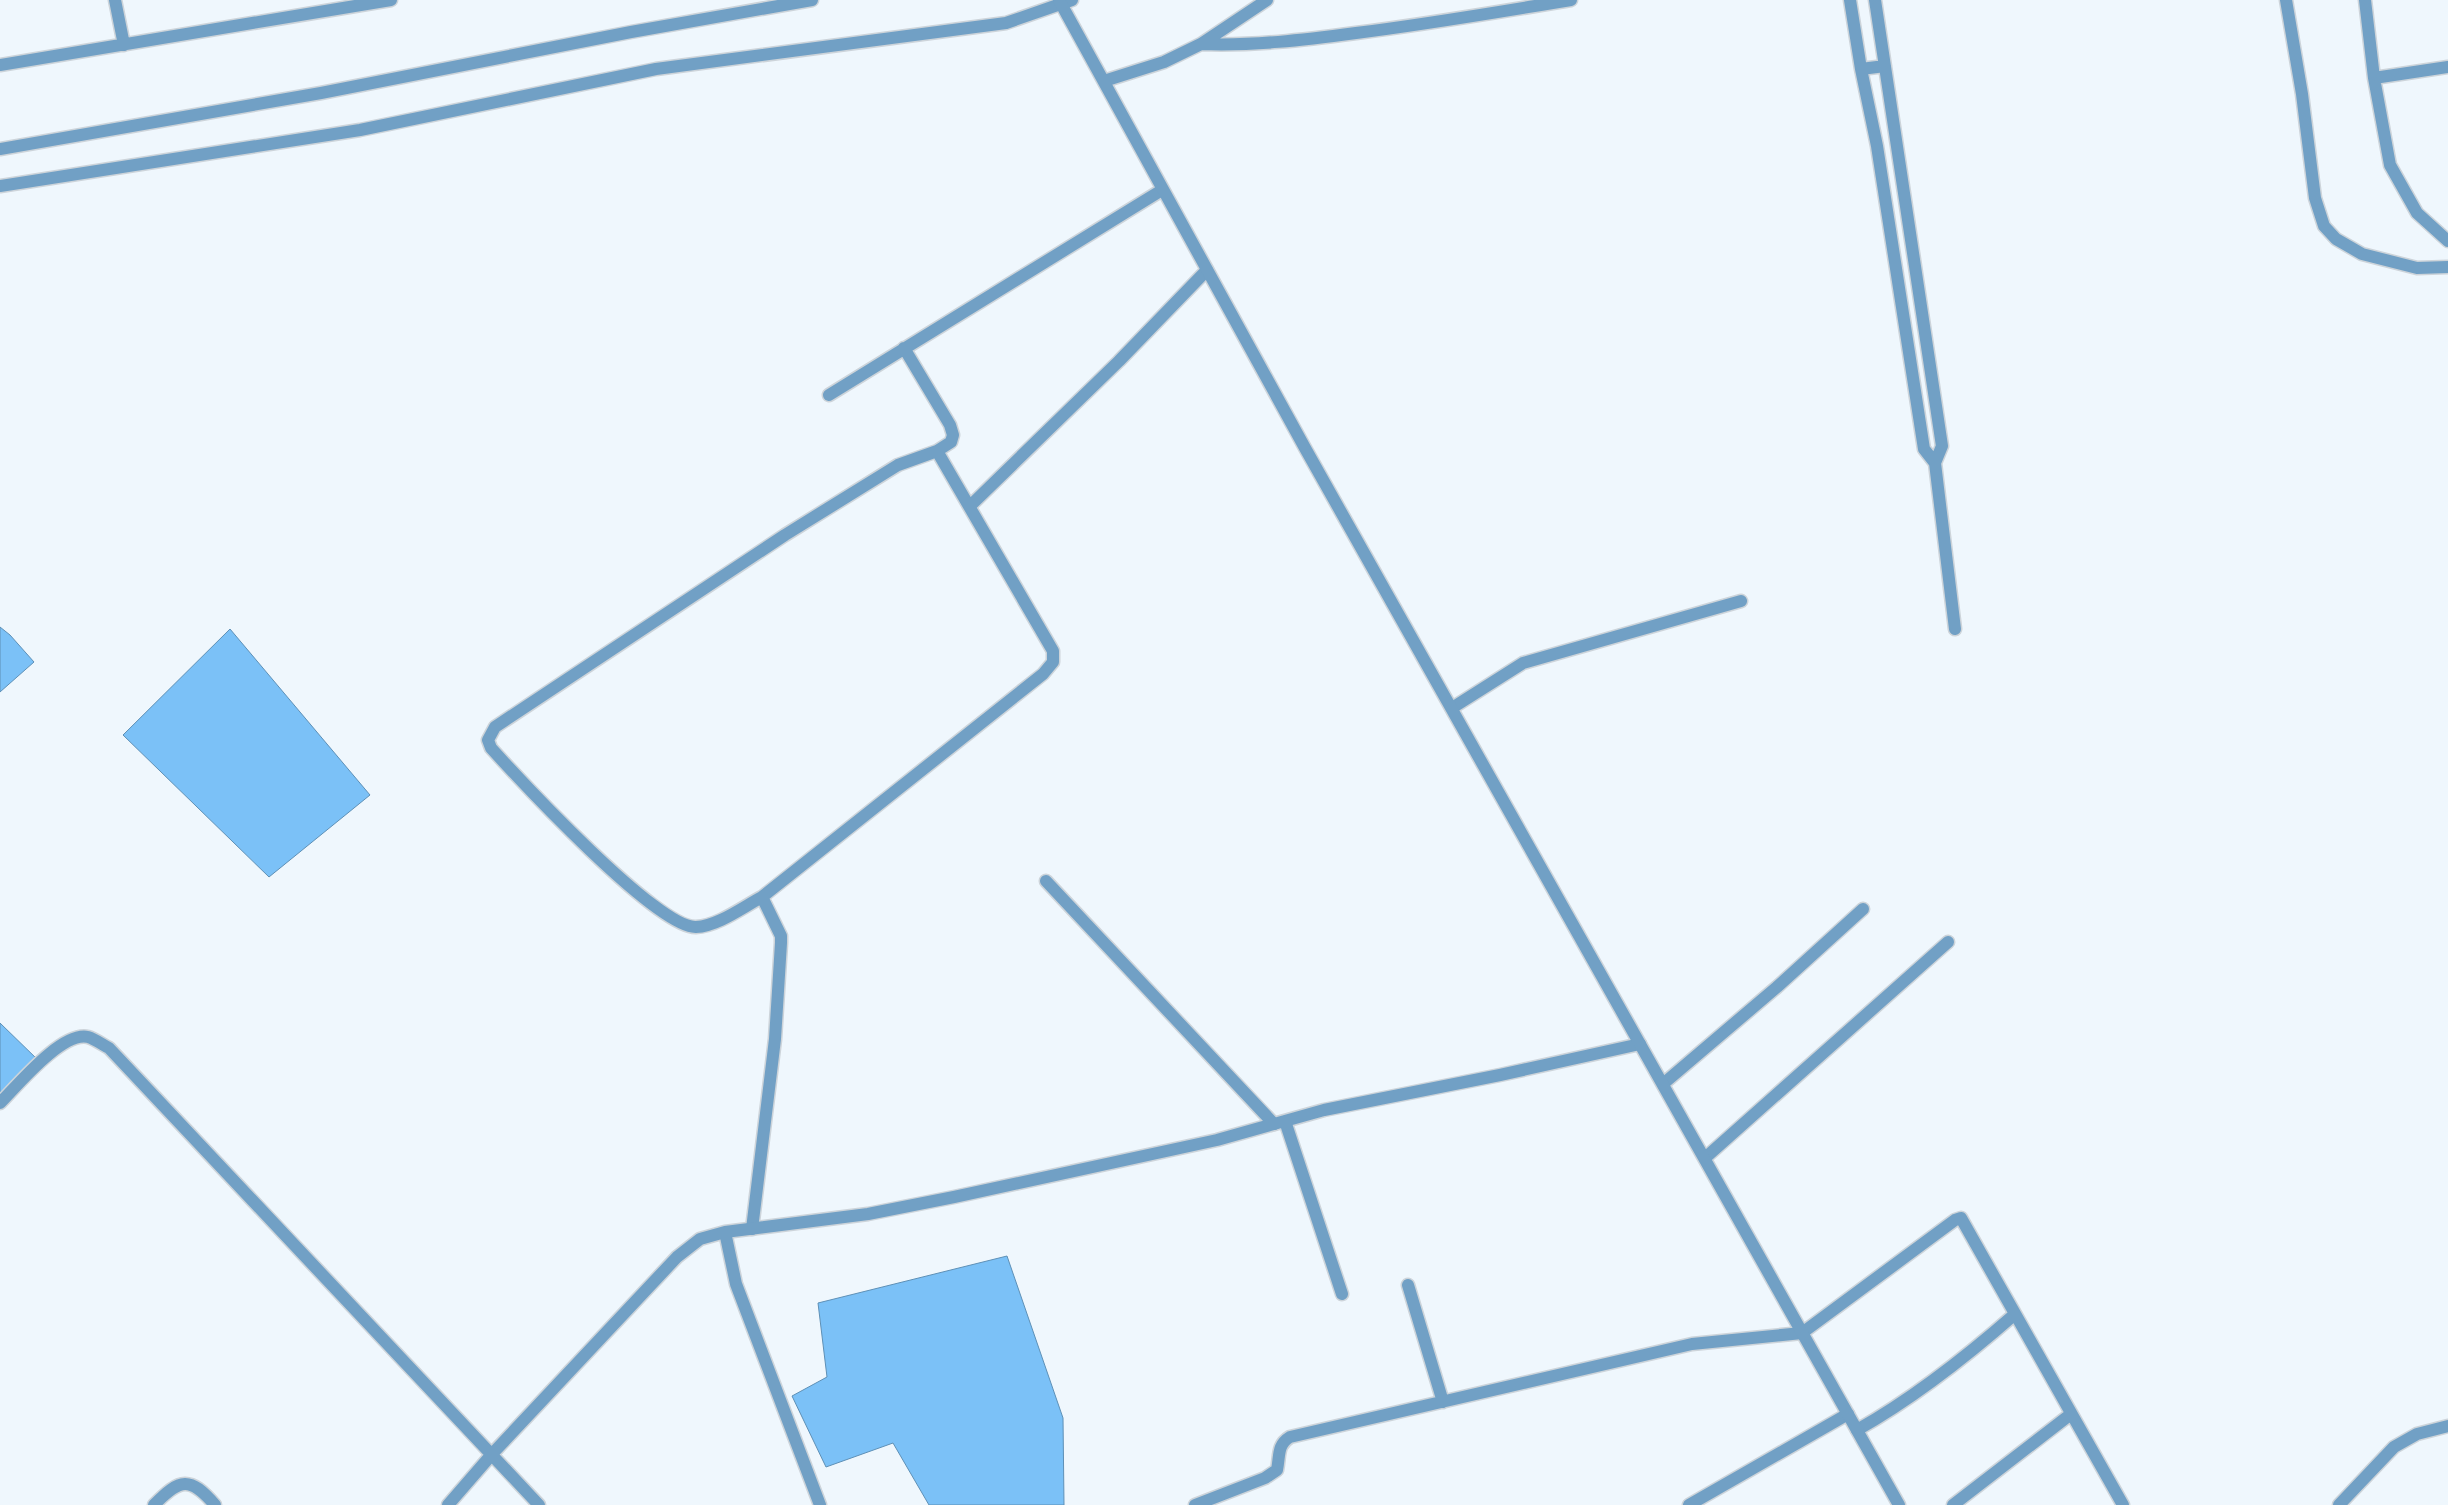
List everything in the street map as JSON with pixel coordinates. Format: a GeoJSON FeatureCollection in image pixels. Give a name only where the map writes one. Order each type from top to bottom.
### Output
{"type":"FeatureCollection","features":[{"type":"Feature","properties":{"kind":"street"},"geometry":{"type":"LineString","coordinates":[[116,0],[124,45]]}},
{"type":"Feature","properties":{"kind":"street"},"geometry":{"type":"LineString","coordinates":[[0,66],[391,0]]}},
{"type":"Feature","properties":{"kind":"street"},"geometry":{"type":"LineString","coordinates":[[0,149],[321,93],[631,32],[812,0]]}},
{"type":"Feature","properties":{"kind":"street"},"geometry":{"type":"LineString","coordinates":[[1104,82],[1164,62],[1200,44],[1267,0]]}},
{"type":"Feature","properties":{"kind":"street"},"geometry":{"type":"LineString","coordinates":[[1200,44],[1235,45],[1296,41],[1571,0]]}},
{"type":"Feature","properties":{"kind":"street"},"geometry":{"type":"LineString","coordinates":[[1850,0],[1860,69],[1877,146],[1924,449],[1935,463]]}},
{"type":"Feature","properties":{"kind":"street"},"geometry":{"type":"LineString","coordinates":[[1875,0],[1942,446],[1935,463],[1955,629]]}},
{"type":"Feature","properties":{"kind":"street"},"geometry":{"type":"LineString","coordinates":[[2286,0],[2302,94],[2315,198],[2324,226],[2336,240],[2362,254],[2418,268],[2448,267]]}},
{"type":"Feature","properties":{"kind":"street"},"geometry":{"type":"LineString","coordinates":[[2365,0],[2374,78],[2390,165],[2402,190],[2417,212],[2448,241]]}},
{"type":"Feature","properties":{"kind":"street"},"geometry":{"type":"LineString","coordinates":[[0,186],[360,130],[656,69],[1006,22],[1064,2],[1104,82],[1162,190],[1899,1505]]}},
{"type":"Feature","properties":{"kind":"street"},"geometry":{"type":"LineString","coordinates":[[1860,69],[1885,66]]}},
{"type":"Feature","properties":{"kind":"street"},"geometry":{"type":"LineString","coordinates":[[2374,78],[2448,67]]}},
{"type":"Feature","properties":{"kind":"street"},"geometry":{"type":"LineString","coordinates":[[830,395],[1162,190]]}},
{"type":"Feature","properties":{"kind":"street"},"geometry":{"type":"LineString","coordinates":[[970,506],[1119,360],[1207,270]]}},
{"type":"Feature","properties":{"kind":"street"},"geometry":{"type":"LineString","coordinates":[[904,348],[950,426],[953,436],[951,442],[937,451],[898,465],[785,535],[495,727],[490,733],[488,740],[491,748],[596,858],[664,913],[683,924],[696,927],[716,921],[762,897],[1043,674],[1053,662],[1054,652],[937,451]]}},
{"type":"Feature","properties":{"kind":"street"},"geometry":{"type":"LineString","coordinates":[[1452,708],[1522,663],[1741,601]]}},
{"type":"Feature","properties":{"kind":"street"},"geometry":{"type":"LineString","coordinates":[[1046,881],[1280,1123],[1342,1294]]}},
{"type":"Feature","properties":{"kind":"street"},"geometry":{"type":"LineString","coordinates":[[752,1230],[776,1039],[781,943],[781,936],[762,897]]}},
{"type":"Feature","properties":{"kind":"street"},"geometry":{"type":"LineString","coordinates":[[1663,1084],[1777,987],[1863,910]]}},
{"type":"Feature","properties":{"kind":"street"},"geometry":{"type":"LineString","coordinates":[[1705,1158],[1948,942]]}},
{"type":"Feature","properties":{"kind":"street"},"geometry":{"type":"LineString","coordinates":[[0,1103],[42,1060],[69,1039],[87,1037],[109,1048],[493,1453],[539,1505]]}},
{"type":"Feature","properties":{"kind":"street"},"geometry":{"type":"LineString","coordinates":[[448,1505],[493,1453],[677,1257],[700,1239],[725,1232],[868,1214],[954,1197],[1217,1140],[1324,1110],[1500,1075],[1640,1044]]}},
{"type":"Feature","properties":{"kind":"street"},"geometry":{"type":"LineString","coordinates":[[1196,1505],[1277,1470],[1282,1442],[1290,1436],[1692,1344],[1802,1333],[1954,1220],[1961,1218],[2123,1505]]}},
{"type":"Feature","properties":{"kind":"street"},"geometry":{"type":"LineString","coordinates":[[725,1232],[736,1284],[820,1505]]}},
{"type":"Feature","properties":{"kind":"street"},"geometry":{"type":"LineString","coordinates":[[1408,1285],[1443,1402]]}},
{"type":"Feature","properties":{"kind":"street"},"geometry":{"type":"LineString","coordinates":[[1857,1430],[1886,1414],[1973,1350],[2015,1314]]}},
{"type":"Feature","properties":{"kind":"street"},"geometry":{"type":"LineString","coordinates":[[1689,1505],[1848,1414]]}},
{"type":"Feature","properties":{"kind":"street"},"geometry":{"type":"LineString","coordinates":[[1953,1505],[2071,1414]]}},
{"type":"Feature","properties":{"kind":"street"},"geometry":{"type":"LineString","coordinates":[[2339,1505],[2394,1447],[2417,1434],[2448,1426]]}},
{"type":"Feature","properties":{"kind":"street"},"geometry":{"type":"LineString","coordinates":[[154,1505],[172,1489],[190,1483],[202,1489],[215,1505]]}},
{"type":"Feature","properties":{"kind":"water"},"geometry":{"type":"Polygon","coordinates":[[[0,627],[10,635],[34,662],[0,692],[0,627]]]}},
{"type":"Feature","properties":{"kind":"water"},"geometry":{"type":"Polygon","coordinates":[[[230,629],[370,795],[269,877],[123,735],[230,629]]]}},
{"type":"Feature","properties":{"kind":"water"},"geometry":{"type":"Polygon","coordinates":[[[0,1023],[38,1060],[0,1094],[0,1023]]]}},
{"type":"Feature","properties":{"kind":"water"},"geometry":{"type":"Polygon","coordinates":[[[1007,1256],[1063,1418],[1064,1505],[929,1505],[893,1443],[826,1467],[792,1396],[827,1377],[818,1303],[1007,1256]]]}}]}
